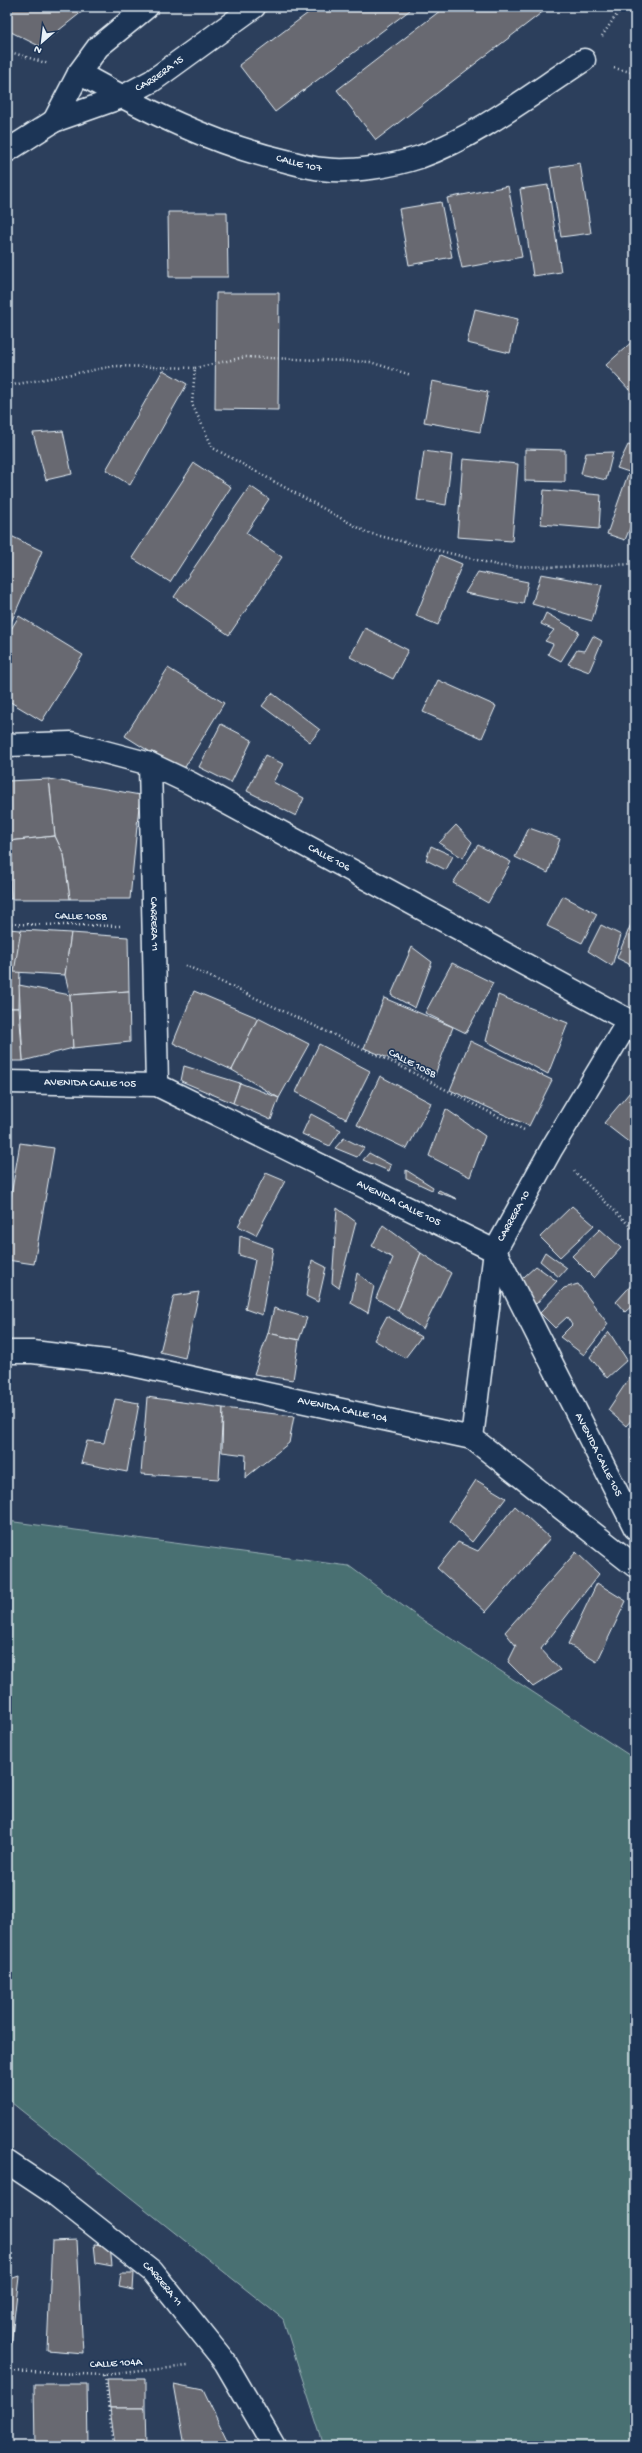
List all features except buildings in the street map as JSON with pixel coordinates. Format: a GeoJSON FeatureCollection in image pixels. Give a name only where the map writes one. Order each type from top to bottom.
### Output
{"type":"FeatureCollection","features":[{"type":"Feature","properties":{"kind":"street"},"geometry":{"type":"LineString","coordinates":[[54,121],[78,73],[98,47],[147,7]]}},
{"type":"Feature","properties":{"kind":"street","name":"CARRERA 15"},"geometry":{"type":"LineString","coordinates":[[7,151],[54,121],[122,97],[175,66],[254,7]]}},
{"type":"Feature","properties":{"kind":"street","name":"CALLE 107"},"geometry":{"type":"LineString","coordinates":[[78,73],[188,130],[265,156],[322,169],[371,168],[420,157],[470,134],[584,60]]}},
{"type":"Feature","properties":{"kind":"street","name":"CALLE 106"},"geometry":{"type":"LineString","coordinates":[[7,745],[71,743],[150,764],[190,783],[632,1022]]}},
{"type":"Feature","properties":{"kind":"street","name":"CARRERA 11"},"geometry":{"type":"LineString","coordinates":[[150,764],[157,1085]]}},
{"type":"Feature","properties":{"kind":"street","name":"CARRERA 10"},"geometry":{"type":"LineString","coordinates":[[472,1438],[495,1251],[552,1148],[632,1022]]}},
{"type":"Feature","properties":{"kind":"street","name":"AVENIDA CALLE 105"},"geometry":{"type":"LineString","coordinates":[[7,1082],[157,1085],[495,1251],[635,1528]]}},
{"type":"Feature","properties":{"kind":"street","name":"AVENIDA CALLE 104"},"geometry":{"type":"LineString","coordinates":[[7,1352],[33,1352],[123,1363],[472,1438],[635,1566]]}},
{"type":"Feature","properties":{"kind":"street","name":"CARRERA 11"},"geometry":{"type":"LineString","coordinates":[[7,2162],[52,2192],[152,2271],[225,2362],[274,2446]]}},
{"type":"Feature","properties":{"kind":"path"},"geometry":{"type":"LineString","coordinates":[[7,52],[78,73]]}},
{"type":"Feature","properties":{"kind":"path"},"geometry":{"type":"LineString","coordinates":[[7,386],[115,366],[195,368],[245,357],[370,362],[411,375]]}},
{"type":"Feature","properties":{"kind":"path"},"geometry":{"type":"LineString","coordinates":[[195,368],[192,404],[213,448],[368,533],[501,566],[561,567],[635,564]]}},
{"type":"Feature","properties":{"kind":"path","name":"CALLE 105B"},"geometry":{"type":"LineString","coordinates":[[7,924],[154,927]]}},
{"type":"Feature","properties":{"kind":"path","name":"CALLE 105B"},"geometry":{"type":"LineString","coordinates":[[155,951],[396,1064],[527,1131],[552,1148],[635,1231]]}},
{"type":"Feature","properties":{"kind":"path","name":"CALLE 104A"},"geometry":{"type":"LineString","coordinates":[[7,2371],[104,2375],[225,2362]]}},
{"type":"Feature","properties":{"kind":"path"},"geometry":{"type":"LineString","coordinates":[[104,2375],[113,2446]]}},
{"type":"Feature","properties":{"kind":"green space"},"geometry":{"type":"Polygon","coordinates":[[[7,1521],[349,1566],[418,1617],[635,1759],[635,2446],[324,2446],[283,2319],[7,2099],[7,1521]]]}}]}
